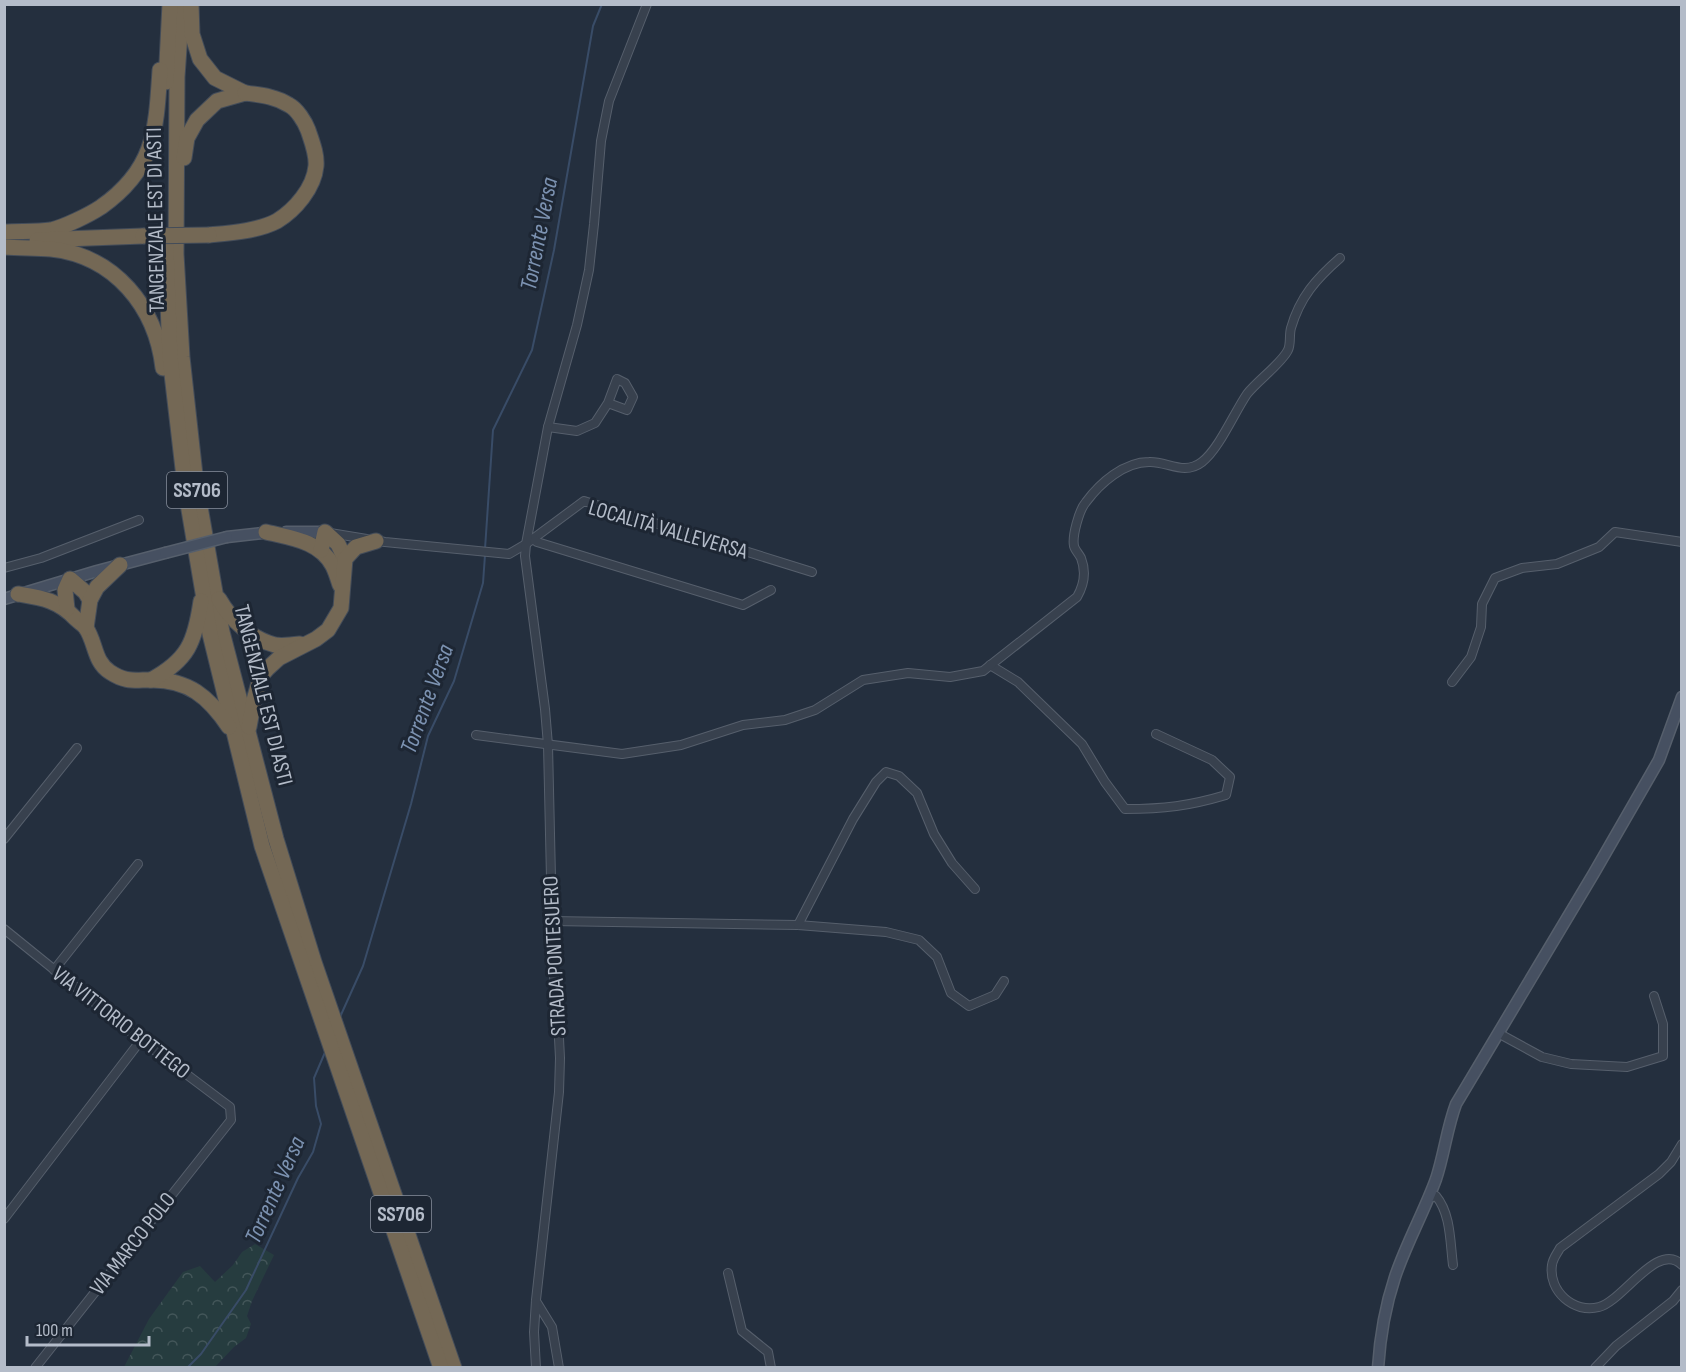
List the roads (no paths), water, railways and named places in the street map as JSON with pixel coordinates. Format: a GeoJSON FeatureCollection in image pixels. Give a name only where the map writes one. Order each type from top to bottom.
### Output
{"type":"FeatureCollection","features":[{"type":"Feature","properties":{"kind":"highway"},"geometry":{"type":"LineString","coordinates":[[4,232],[51,230],[91,213],[124,189],[138,170],[149,148],[156,122],[164,14],[168,4]]}},
{"type":"Feature","properties":{"kind":"highway","name":"TANGENZIALE EST DI ASTI"},"geometry":{"type":"LineString","coordinates":[[168,4],[166,256],[170,357],[185,486],[209,590]]}},
{"type":"Feature","properties":{"kind":"highway","name":"TANGENZIALE EST DI ASTI"},"geometry":{"type":"LineString","coordinates":[[182,4],[177,77],[176,254],[182,357],[209,590],[210,634],[276,839],[344,1067],[441,1368]]}},
{"type":"Feature","properties":{"kind":"highway"},"geometry":{"type":"LineString","coordinates":[[4,240],[209,235],[244,231],[275,222],[297,206],[308,190],[316,167],[314,145],[305,124],[291,105],[269,96],[245,93],[215,78],[200,59],[192,34],[191,4]]}},
{"type":"Feature","properties":{"kind":"highway"},"geometry":{"type":"LineString","coordinates":[[176,254],[183,220],[182,172],[187,138],[197,120],[217,101],[245,93]]}},
{"type":"Feature","properties":{"kind":"highway"},"geometry":{"type":"LineString","coordinates":[[4,247],[53,249],[82,256],[102,266],[123,281],[141,304],[155,331],[162,363],[172,443],[185,486]]}},
{"type":"Feature","properties":{"kind":"highway"},"geometry":{"type":"LineString","coordinates":[[266,532],[300,540],[321,550],[333,566],[342,591]]}},
{"type":"Feature","properties":{"kind":"highway"},"geometry":{"type":"LineString","coordinates":[[321,550],[325,532]]}},
{"type":"Feature","properties":{"kind":"highway"},"geometry":{"type":"LineString","coordinates":[[11,597],[48,600],[67,609],[86,628],[100,664],[104,668],[126,679],[171,682],[190,688],[208,699],[241,734],[261,676],[272,663],[323,634],[331,626],[341,608],[345,559],[338,544],[325,532]]}},
{"type":"Feature","properties":{"kind":"highway"},"geometry":{"type":"LineString","coordinates":[[345,559],[356,547],[376,541]]}},
{"type":"Feature","properties":{"kind":"highway"},"geometry":{"type":"LineString","coordinates":[[86,628],[90,600],[97,587],[120,565]]}},
{"type":"Feature","properties":{"kind":"highway"},"geometry":{"type":"LineString","coordinates":[[67,609],[65,590],[70,579],[85,592],[90,600]]}},
{"type":"Feature","properties":{"kind":"highway"},"geometry":{"type":"LineString","coordinates":[[209,590],[246,631],[259,639],[277,645],[306,644]]}},
{"type":"Feature","properties":{"kind":"highway"},"geometry":{"type":"LineString","coordinates":[[151,680],[168,670],[185,654],[195,634],[209,590]]}},
{"type":"Feature","properties":{"kind":"highway","name":"TANGENZIALE EST DI ASTI"},"geometry":{"type":"LineString","coordinates":[[241,734],[262,846],[309,982],[344,1067],[454,1368]]}},
{"type":"Feature","properties":{"kind":"street","name":"STRADA PONTESUERO"},"geometry":{"type":"LineString","coordinates":[[536,1368],[534,1332],[536,1300],[559,1092],[560,1058],[553,967],[548,745],[525,556],[548,427],[577,325],[589,270],[601,141],[609,101],[647,4]]}},
{"type":"Feature","properties":{"kind":"street"},"geometry":{"type":"LineString","coordinates":[[476,735],[622,754],[681,745],[743,725],[785,720],[815,710],[863,680],[908,673],[950,677],[983,671],[1077,597],[1084,582],[1082,560],[1074,546],[1077,524],[1084,504],[1100,486],[1127,466],[1150,462],[1191,468],[1203,462],[1219,441],[1248,393],[1288,350],[1291,329],[1301,302],[1321,275],[1340,258]]}},
{"type":"Feature","properties":{"kind":"street"},"geometry":{"type":"LineString","coordinates":[[548,427],[577,431],[595,423],[608,403]]}},
{"type":"Feature","properties":{"kind":"street","name":"LOCALITÀ VALLEVERSA"},"geometry":{"type":"LineString","coordinates":[[529,542],[584,501],[812,573]]}},
{"type":"Feature","properties":{"kind":"street"},"geometry":{"type":"LineString","coordinates":[[4,568],[41,558],[140,520]]}},
{"type":"Feature","properties":{"kind":"street"},"geometry":{"type":"LineString","coordinates":[[11,597],[226,537],[266,532],[325,532],[376,541],[509,554],[529,542],[537,542],[743,605],[771,590]]}},
{"type":"Feature","properties":{"kind":"street"},"geometry":{"type":"LineString","coordinates":[[1452,682],[1472,657],[1481,627],[1482,604],[1495,578],[1522,568],[1557,564],[1599,547],[1615,532],[1682,542]]}},
{"type":"Feature","properties":{"kind":"street"},"geometry":{"type":"LineString","coordinates":[[990,665],[1018,682],[1082,744],[1125,809],[1160,809],[1197,804],[1226,795],[1230,777],[1212,760],[1156,734]]}},
{"type":"Feature","properties":{"kind":"street"},"geometry":{"type":"LineString","coordinates":[[1378,1368],[1383,1323],[1395,1276],[1440,1166],[1450,1119],[1456,1104],[1655,767],[1682,697]]}},
{"type":"Feature","properties":{"kind":"street"},"geometry":{"type":"LineString","coordinates":[[4,839],[77,748]]}},
{"type":"Feature","properties":{"kind":"street"},"geometry":{"type":"LineString","coordinates":[[798,925],[853,819],[876,782],[886,772],[899,776],[917,793],[934,834],[952,863],[975,889]]}},
{"type":"Feature","properties":{"kind":"street"},"geometry":{"type":"LineString","coordinates":[[54,970],[138,864]]}},
{"type":"Feature","properties":{"kind":"street"},"geometry":{"type":"LineString","coordinates":[[552,921],[798,925],[886,932],[919,940],[937,957],[951,993],[969,1006],[995,995],[1004,981]]}},
{"type":"Feature","properties":{"kind":"street","name":"VIA VITTORIO BOTTEGO"},"geometry":{"type":"LineString","coordinates":[[4,929],[141,1040],[230,1107],[231,1120]]}},
{"type":"Feature","properties":{"kind":"street"},"geometry":{"type":"LineString","coordinates":[[1498,1033],[1542,1057],[1571,1064],[1627,1067],[1663,1056],[1663,1024],[1654,996]]}},
{"type":"Feature","properties":{"kind":"street"},"geometry":{"type":"LineString","coordinates":[[4,1219],[141,1040]]}},
{"type":"Feature","properties":{"kind":"street","name":"VIA MARCO POLO"},"geometry":{"type":"LineString","coordinates":[[35,1368],[231,1120]]}},
{"type":"Feature","properties":{"kind":"street"},"geometry":{"type":"LineString","coordinates":[[1682,1143],[1671,1162],[1659,1174],[1560,1248],[1554,1257],[1552,1272],[1554,1283],[1565,1299],[1575,1306],[1589,1309],[1598,1308],[1610,1302],[1658,1261],[1668,1258],[1682,1265]]}},
{"type":"Feature","properties":{"kind":"street"},"geometry":{"type":"LineString","coordinates":[[1428,1198],[1436,1196],[1443,1205],[1449,1229],[1453,1265]]}},
{"type":"Feature","properties":{"kind":"street"},"geometry":{"type":"LineString","coordinates":[[728,1273],[742,1331],[768,1352],[771,1368]]}},
{"type":"Feature","properties":{"kind":"street"},"geometry":{"type":"LineString","coordinates":[[1595,1368],[1616,1346],[1673,1301],[1682,1290]]}},
{"type":"Feature","properties":{"kind":"street"},"geometry":{"type":"LineString","coordinates":[[536,1300],[552,1327],[559,1368]]}},
{"type":"Feature","properties":{"kind":"waterway","name":"Torrente Versa"},"geometry":{"type":"LineString","coordinates":[[485,549],[493,430],[532,350],[554,250],[593,26],[602,4]]}},
{"type":"Feature","properties":{"kind":"waterway","name":"Torrente Versa"},"geometry":{"type":"LineString","coordinates":[[340,1017],[363,966],[411,804],[428,736],[454,681],[483,583],[485,555]]}},
{"type":"Feature","properties":{"kind":"waterway","name":"Torrente Versa"},"geometry":{"type":"LineString","coordinates":[[187,1368],[201,1354],[246,1290],[298,1178],[313,1152],[321,1124],[316,1106],[314,1078],[326,1050]]}}]}
